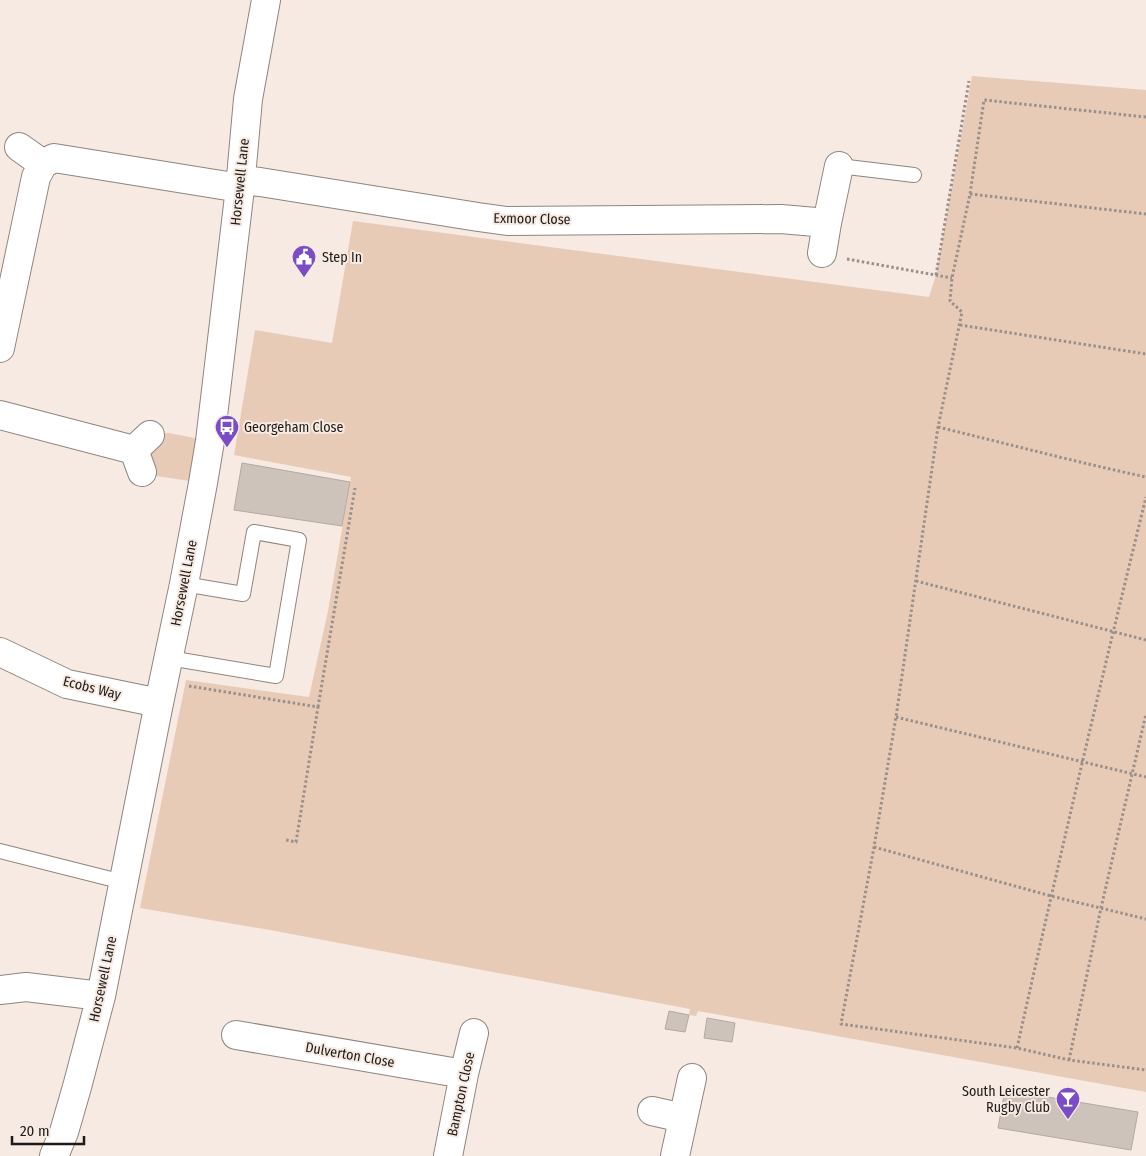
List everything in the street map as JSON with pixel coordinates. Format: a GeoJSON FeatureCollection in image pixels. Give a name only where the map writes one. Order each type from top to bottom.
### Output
{"type":"FeatureCollection","features":[{"type":"Feature","properties":{"kind":"street","name":"Horsewell Lane"},"geometry":{"type":"LineString","coordinates":[[54,1156],[64,1132],[101,996],[184,584],[210,441],[248,99],[266,0]]}},
{"type":"Feature","properties":{"kind":"street"},"geometry":{"type":"LineString","coordinates":[[19,147],[43,164]]}},
{"type":"Feature","properties":{"kind":"street"},"geometry":{"type":"LineString","coordinates":[[0,348],[36,177],[43,164],[54,158],[240,184]]}},
{"type":"Feature","properties":{"kind":"street"},"geometry":{"type":"LineString","coordinates":[[822,252],[839,166]]}},
{"type":"Feature","properties":{"kind":"street","name":"Exmoor Close"},"geometry":{"type":"LineString","coordinates":[[240,184],[260,182],[507,221],[781,219],[827,223]]}},
{"type":"Feature","properties":{"kind":"street"},"geometry":{"type":"LineString","coordinates":[[0,415],[142,452]]}},
{"type":"Feature","properties":{"kind":"street","name":"Ecobs Way"},"geometry":{"type":"LineString","coordinates":[[0,652],[67,684],[164,681]]}},
{"type":"Feature","properties":{"kind":"street"},"geometry":{"type":"LineString","coordinates":[[0,990],[26,987],[101,996]]}},
{"type":"Feature","properties":{"kind":"street","name":"Bampton Close"},"geometry":{"type":"LineString","coordinates":[[448,1156],[474,1033]]}},
{"type":"Feature","properties":{"kind":"street","name":"Dulverton Close"},"geometry":{"type":"LineString","coordinates":[[236,1035],[464,1074]]}},
{"type":"Feature","properties":{"kind":"street"},"geometry":{"type":"LineString","coordinates":[[675,1156],[692,1078]]}},
{"type":"Feature","properties":{"kind":"street"},"geometry":{"type":"LineString","coordinates":[[652,1111],[683,1118]]}},
{"type":"Feature","properties":{"kind":"lane"},"geometry":{"type":"LineString","coordinates":[[839,166],[914,175]]}},
{"type":"Feature","properties":{"kind":"lane"},"geometry":{"type":"LineString","coordinates":[[164,681],[276,676],[299,540],[254,532],[243,594],[184,584]]}},
{"type":"Feature","properties":{"kind":"lane"},"geometry":{"type":"LineString","coordinates":[[0,851],[124,882]]}},
{"type":"Feature","properties":{"kind":"path"},"geometry":{"type":"LineString","coordinates":[[936,275],[969,81]]}},
{"type":"Feature","properties":{"kind":"path"},"geometry":{"type":"LineString","coordinates":[[1146,117],[984,100],[970,194],[952,278],[950,301],[962,312],[938,427],[896,717],[842,1024],[1017,1048],[1069,1060],[1146,1070]]}},
{"type":"Feature","properties":{"kind":"path"},"geometry":{"type":"LineString","coordinates":[[970,194],[1146,214]]}},
{"type":"Feature","properties":{"kind":"path"},"geometry":{"type":"LineString","coordinates":[[822,252],[836,258],[952,278]]}},
{"type":"Feature","properties":{"kind":"path"},"geometry":{"type":"LineString","coordinates":[[960,325],[1146,354]]}},
{"type":"Feature","properties":{"kind":"path"},"geometry":{"type":"LineString","coordinates":[[938,427],[1105,469],[1146,477]]}},
{"type":"Feature","properties":{"kind":"path"},"geometry":{"type":"LineString","coordinates":[[286,840],[296,842],[355,488]]}},
{"type":"Feature","properties":{"kind":"path"},"geometry":{"type":"LineString","coordinates":[[1017,1048],[1112,632],[1146,497]]}},
{"type":"Feature","properties":{"kind":"path"},"geometry":{"type":"LineString","coordinates":[[916,581],[1146,640]]}},
{"type":"Feature","properties":{"kind":"path"},"geometry":{"type":"LineString","coordinates":[[164,681],[318,707]]}},
{"type":"Feature","properties":{"kind":"path"},"geometry":{"type":"LineString","coordinates":[[1069,1060],[1101,908],[1146,714]]}},
{"type":"Feature","properties":{"kind":"path"},"geometry":{"type":"LineString","coordinates":[[896,717],[1146,777]]}},
{"type":"Feature","properties":{"kind":"path"},"geometry":{"type":"LineString","coordinates":[[874,847],[1051,896],[1146,919]]}},
{"type":"Feature","properties":{"kind":"shaded area"},"geometry":{"type":"Polygon","coordinates":[[[972,76],[1146,90],[1146,1092],[698,1011],[696,1016],[689,1015],[690,1009],[270,930],[140,908],[186,680],[309,697],[328,611],[351,477],[234,455],[255,330],[332,343],[353,221],[929,297],[936,275],[972,76]]]}},
{"type":"Feature","properties":{"kind":"shaded area"},"geometry":{"type":"Polygon","coordinates":[[[169,433],[210,441],[203,483],[142,472],[150,435],[169,433]]]}},
{"type":"Feature","properties":{"kind":"building"},"geometry":{"type":"Polygon","coordinates":[[[242,463],[350,482],[342,526],[234,510],[242,463]]]}},
{"type":"Feature","properties":{"kind":"building"},"geometry":{"type":"Polygon","coordinates":[[[669,1011],[689,1015],[685,1032],[665,1029],[669,1011]]]}},
{"type":"Feature","properties":{"kind":"building"},"geometry":{"type":"Polygon","coordinates":[[[707,1018],[735,1023],[732,1042],[704,1038],[707,1018]]]}},
{"type":"Feature","properties":{"kind":"building","name":"South Leicester Rugby Club"},"geometry":{"type":"Polygon","coordinates":[[[1005,1090],[1138,1112],[1131,1150],[998,1128],[1005,1090]]]}},
{"type":"Feature","properties":{"kind":"place","name":"Step In"},"geometry":{"type":"Point","coordinates":[304,278]}},
{"type":"Feature","properties":{"kind":"place","name":"Georgeham Close"},"geometry":{"type":"Point","coordinates":[227,448]}},
{"type":"Feature","properties":{"kind":"place","name":"South Leicester Rugby Club"},"geometry":{"type":"Point","coordinates":[1068,1120]}}]}
